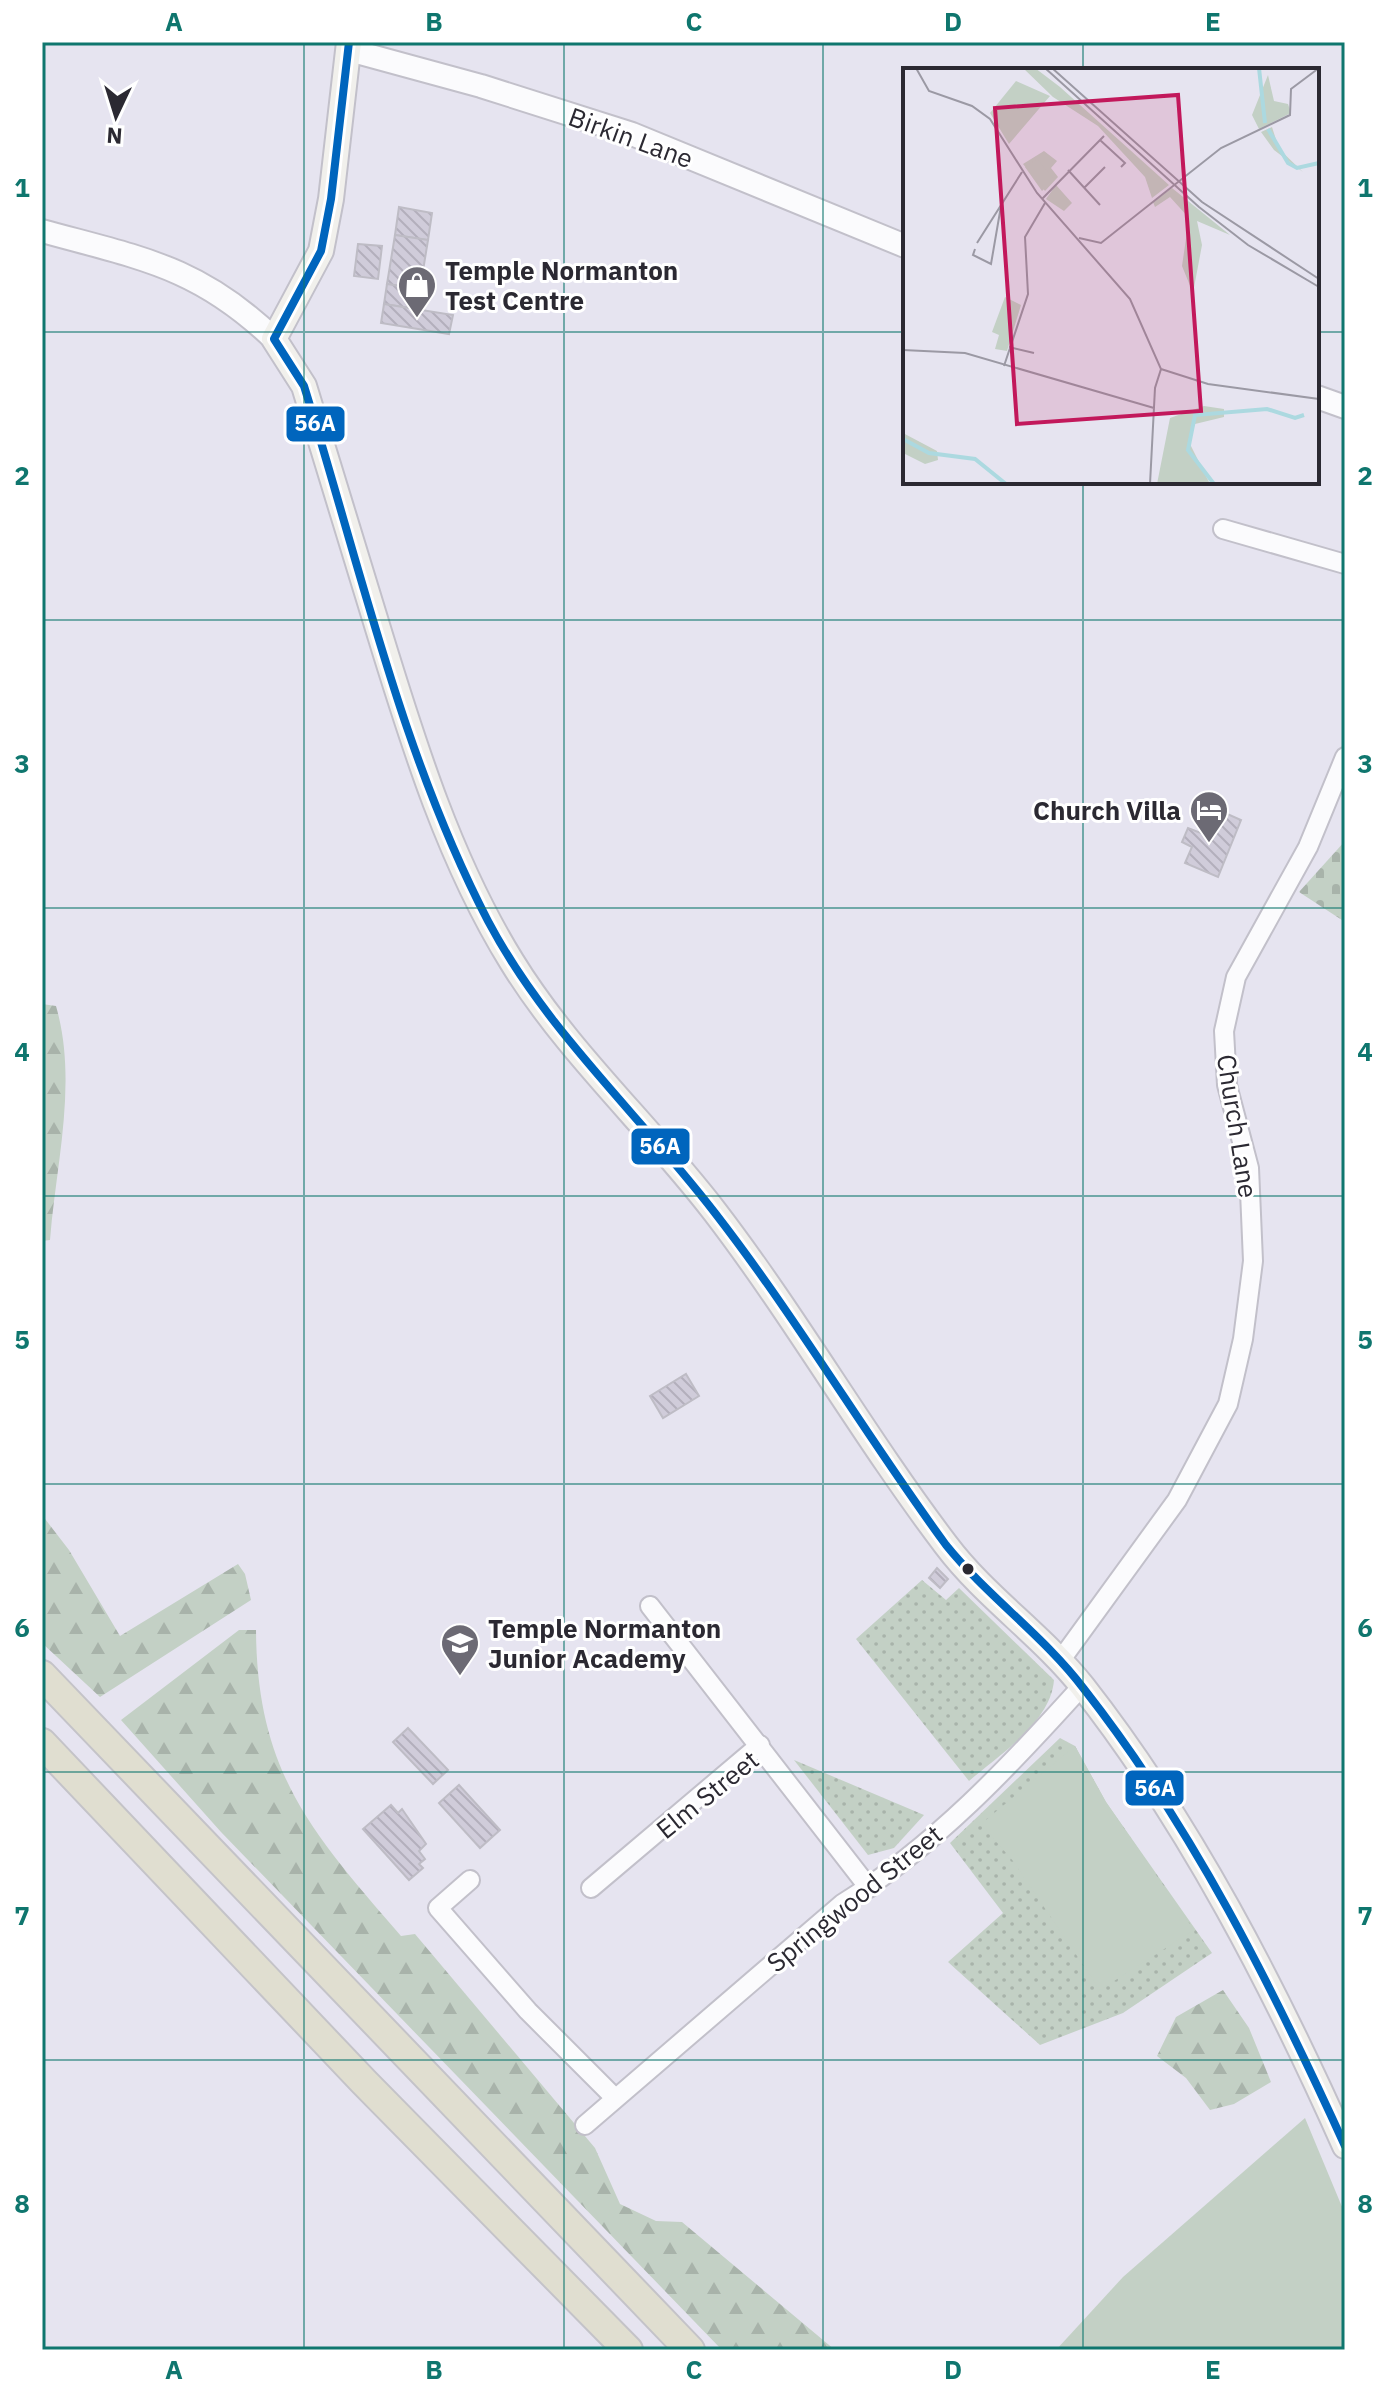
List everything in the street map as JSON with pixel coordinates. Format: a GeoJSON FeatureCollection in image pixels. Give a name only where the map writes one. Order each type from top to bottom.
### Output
{"type":"FeatureCollection","features":[{"type":"Feature","properties":{"kind":"highway"},"geometry":{"type":"LineString","coordinates":[[42,1675],[690,2350]]}},
{"type":"Feature","properties":{"kind":"highway"},"geometry":{"type":"LineString","coordinates":[[42,1743],[364,2082],[628,2350]]}},
{"type":"Feature","properties":{"kind":"main road"},"geometry":{"type":"LineString","coordinates":[[349,46],[331,199],[321,251],[274,339],[304,386],[404,714],[436,802],[471,883],[511,961],[552,1019],[677,1163],[760,1270],[822,1368],[950,1550],[1082,1686],[1222,1898],[1276,1998],[1345,2146]]}},
{"type":"Feature","properties":{"kind":"street","name":"Birkin Lane"},"geometry":{"type":"LineString","coordinates":[[349,46],[632,134],[903,245]]}},
{"type":"Feature","properties":{"kind":"street"},"geometry":{"type":"LineString","coordinates":[[42,231],[170,267],[242,308],[274,339]]}},
{"type":"Feature","properties":{"kind":"street"},"geometry":{"type":"LineString","coordinates":[[1319,398],[1345,407]]}},
{"type":"Feature","properties":{"kind":"street"},"geometry":{"type":"LineString","coordinates":[[1223,529],[1345,564]]}},
{"type":"Feature","properties":{"kind":"street","name":"Church Lane"},"geometry":{"type":"LineString","coordinates":[[1060,1661],[1177,1500],[1228,1404],[1243,1339],[1253,1261],[1249,1168],[1227,1085],[1224,1031],[1236,977],[1308,847],[1345,757]]}},
{"type":"Feature","properties":{"kind":"street"},"geometry":{"type":"LineString","coordinates":[[650,1606],[760,1745]]}},
{"type":"Feature","properties":{"kind":"street","name":"Springwood Street"},"geometry":{"type":"LineString","coordinates":[[585,2125],[842,1904],[869,1888],[999,1778],[1082,1686]]}},
{"type":"Feature","properties":{"kind":"street","name":"Elm Street"},"geometry":{"type":"LineString","coordinates":[[591,1888],[760,1745],[869,1888]]}},
{"type":"Feature","properties":{"kind":"street"},"geometry":{"type":"LineString","coordinates":[[470,1880],[438,1908],[528,2011],[615,2098]]}},
{"type":"Feature","properties":{"kind":"green space"},"geometry":{"type":"Polygon","coordinates":[[[1345,841],[1345,922],[1299,892],[1345,841]]]}},
{"type":"Feature","properties":{"kind":"green space"},"geometry":{"type":"Polygon","coordinates":[[[42,1004],[56,1006],[65,1064],[65,1093],[50,1240],[42,1241],[42,1004]]]}},
{"type":"Feature","properties":{"kind":"green space"},"geometry":{"type":"Polygon","coordinates":[[[42,1515],[69,1550],[120,1636],[238,1564],[245,1574],[251,1600],[100,1697],[42,1643],[42,1515]]]}},
{"type":"Feature","properties":{"kind":"green space"},"geometry":{"type":"Polygon","coordinates":[[[922,1580],[946,1600],[959,1588],[1054,1680],[1051,1695],[1034,1724],[969,1781],[856,1639],[922,1580]]]}},
{"type":"Feature","properties":{"kind":"green space"},"geometry":{"type":"Polygon","coordinates":[[[239,1630],[256,1630],[259,1680],[267,1724],[279,1763],[316,1832],[401,1936],[415,1934],[595,2148],[620,2204],[656,2221],[682,2222],[835,2350],[722,2350],[221,1832],[121,1720],[239,1630]]]}},
{"type":"Feature","properties":{"kind":"green space"},"geometry":{"type":"Polygon","coordinates":[[[1060,1738],[1075,1746],[1106,1802],[1212,1953],[1123,2013],[1040,2045],[948,1962],[1003,1913],[950,1843],[1060,1738]]]}},
{"type":"Feature","properties":{"kind":"green space"},"geometry":{"type":"Polygon","coordinates":[[[1075,1746],[1106,1802],[1194,1930],[1100,1990],[1013,1861],[981,1824],[1075,1746]]]}},
{"type":"Feature","properties":{"kind":"green space"},"geometry":{"type":"Polygon","coordinates":[[[794,1760],[924,1815],[894,1848],[868,1855],[794,1760]]]}},
{"type":"Feature","properties":{"kind":"green space"},"geometry":{"type":"Polygon","coordinates":[[[1223,1990],[1249,2028],[1271,2082],[1234,2104],[1210,2110],[1186,2078],[1157,2056],[1176,2017],[1223,1990]]]}},
{"type":"Feature","properties":{"kind":"green space"},"geometry":{"type":"Polygon","coordinates":[[[1305,2118],[1345,2214],[1345,2350],[1056,2350],[1123,2277],[1305,2118]]]}},
{"type":"Feature","properties":{"kind":"building"},"geometry":{"type":"Polygon","coordinates":[[[399,207],[432,213],[428,240],[395,235],[399,207]]]}},
{"type":"Feature","properties":{"kind":"building"},"geometry":{"type":"Polygon","coordinates":[[[395,235],[428,240],[420,289],[387,284],[395,235]]]}},
{"type":"Feature","properties":{"kind":"building"},"geometry":{"type":"Polygon","coordinates":[[[358,244],[382,246],[378,279],[354,276],[358,244]]]}},
{"type":"Feature","properties":{"kind":"building"},"geometry":{"type":"Polygon","coordinates":[[[387,284],[420,289],[417,309],[384,304],[387,284]]]}},
{"type":"Feature","properties":{"kind":"building","name":"Temple Normanton Test Centre"},"geometry":{"type":"Polygon","coordinates":[[[384,304],[453,315],[449,334],[381,323],[384,304]]]}},
{"type":"Feature","properties":{"kind":"building","name":"Church Villa"},"geometry":{"type":"Polygon","coordinates":[[[1216,809],[1241,820],[1218,877],[1185,863],[1192,847],[1182,842],[1188,828],[1206,835],[1216,809]]]}},
{"type":"Feature","properties":{"kind":"building"},"geometry":{"type":"Polygon","coordinates":[[[686,1374],[699,1396],[663,1418],[650,1396],[686,1374]]]}},
{"type":"Feature","properties":{"kind":"building"},"geometry":{"type":"Polygon","coordinates":[[[937,1568],[948,1579],[940,1588],[929,1578],[937,1568]]]}},
{"type":"Feature","properties":{"kind":"building"},"geometry":{"type":"Polygon","coordinates":[[[408,1728],[448,1770],[433,1784],[393,1742],[408,1728]]]}},
{"type":"Feature","properties":{"kind":"building"},"geometry":{"type":"Polygon","coordinates":[[[459,1785],[500,1830],[480,1848],[439,1803],[459,1785]]]}},
{"type":"Feature","properties":{"kind":"building"},"geometry":{"type":"Polygon","coordinates":[[[391,1805],[398,1813],[402,1809],[426,1844],[419,1851],[425,1859],[419,1864],[423,1868],[409,1880],[363,1829],[391,1805]]]}},
{"type":"Feature","properties":{"kind":"transit line","name":"56A"},"geometry":{"type":"LineString","coordinates":[[349,42],[331,199],[321,251],[274,339],[304,386],[406,726],[457,857],[488,921],[537,999],[715,1213],[946,1545],[1068,1670],[1124,1742],[1195,1852],[1228,1910],[1289,2027],[1345,2146]]}},
{"type":"Feature","properties":{"kind":"place","name":"Temple Normanton Test Centre"},"geometry":{"type":"Point","coordinates":[417,319]}},
{"type":"Feature","properties":{"kind":"place","name":"Church Villa"},"geometry":{"type":"Point","coordinates":[1209,844]}},
{"type":"Feature","properties":{"kind":"place","name":"Temple Normanton Junior Academy"},"geometry":{"type":"Point","coordinates":[460,1677]}}]}
